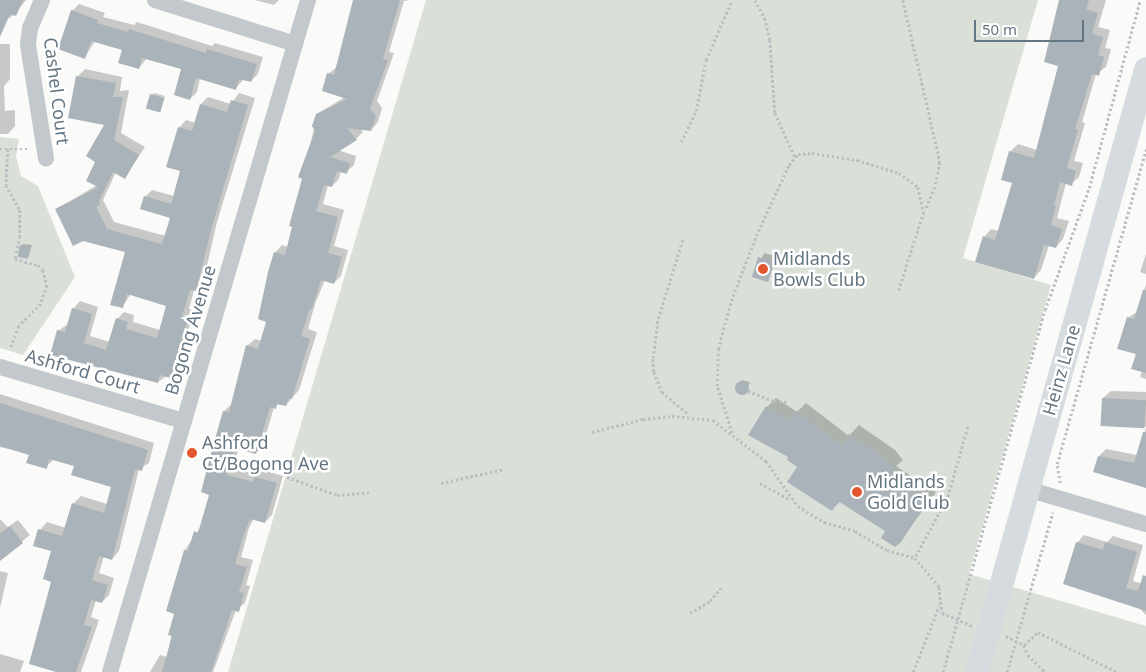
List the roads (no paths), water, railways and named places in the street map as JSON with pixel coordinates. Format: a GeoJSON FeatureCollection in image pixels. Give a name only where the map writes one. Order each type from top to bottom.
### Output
{"type":"FeatureCollection","features":[{"type":"Feature","properties":{"kind":"street","name":"Cashel Court"},"geometry":{"type":"LineString","coordinates":[[42,0],[28,40],[45,154]]}},
{"type":"Feature","properties":{"kind":"street"},"geometry":{"type":"LineString","coordinates":[[155,0],[295,44]]}},
{"type":"Feature","properties":{"kind":"street","name":"Bogong Avenue"},"geometry":{"type":"LineString","coordinates":[[110,672],[308,0]]}},
{"type":"Feature","properties":{"kind":"street","name":"Heinz Lane"},"geometry":{"type":"LineString","coordinates":[[977,672],[1146,69]]}},
{"type":"Feature","properties":{"kind":"street","name":"Ashford Court"},"geometry":{"type":"LineString","coordinates":[[0,367],[184,421]]}},
{"type":"Feature","properties":{"kind":"street"},"geometry":{"type":"LineString","coordinates":[[1027,489],[1146,524]]}},
{"type":"Feature","properties":{"kind":"place","name":"Midlands Bowls Club"},"geometry":{"type":"Point","coordinates":[763,269]}},
{"type":"Feature","properties":{"kind":"place","name":"Ashford Ct/Bogong Ave"},"geometry":{"type":"Point","coordinates":[192,453]}},
{"type":"Feature","properties":{"kind":"place","name":"Midlands Gold Club"},"geometry":{"type":"Point","coordinates":[857,492]}}]}
